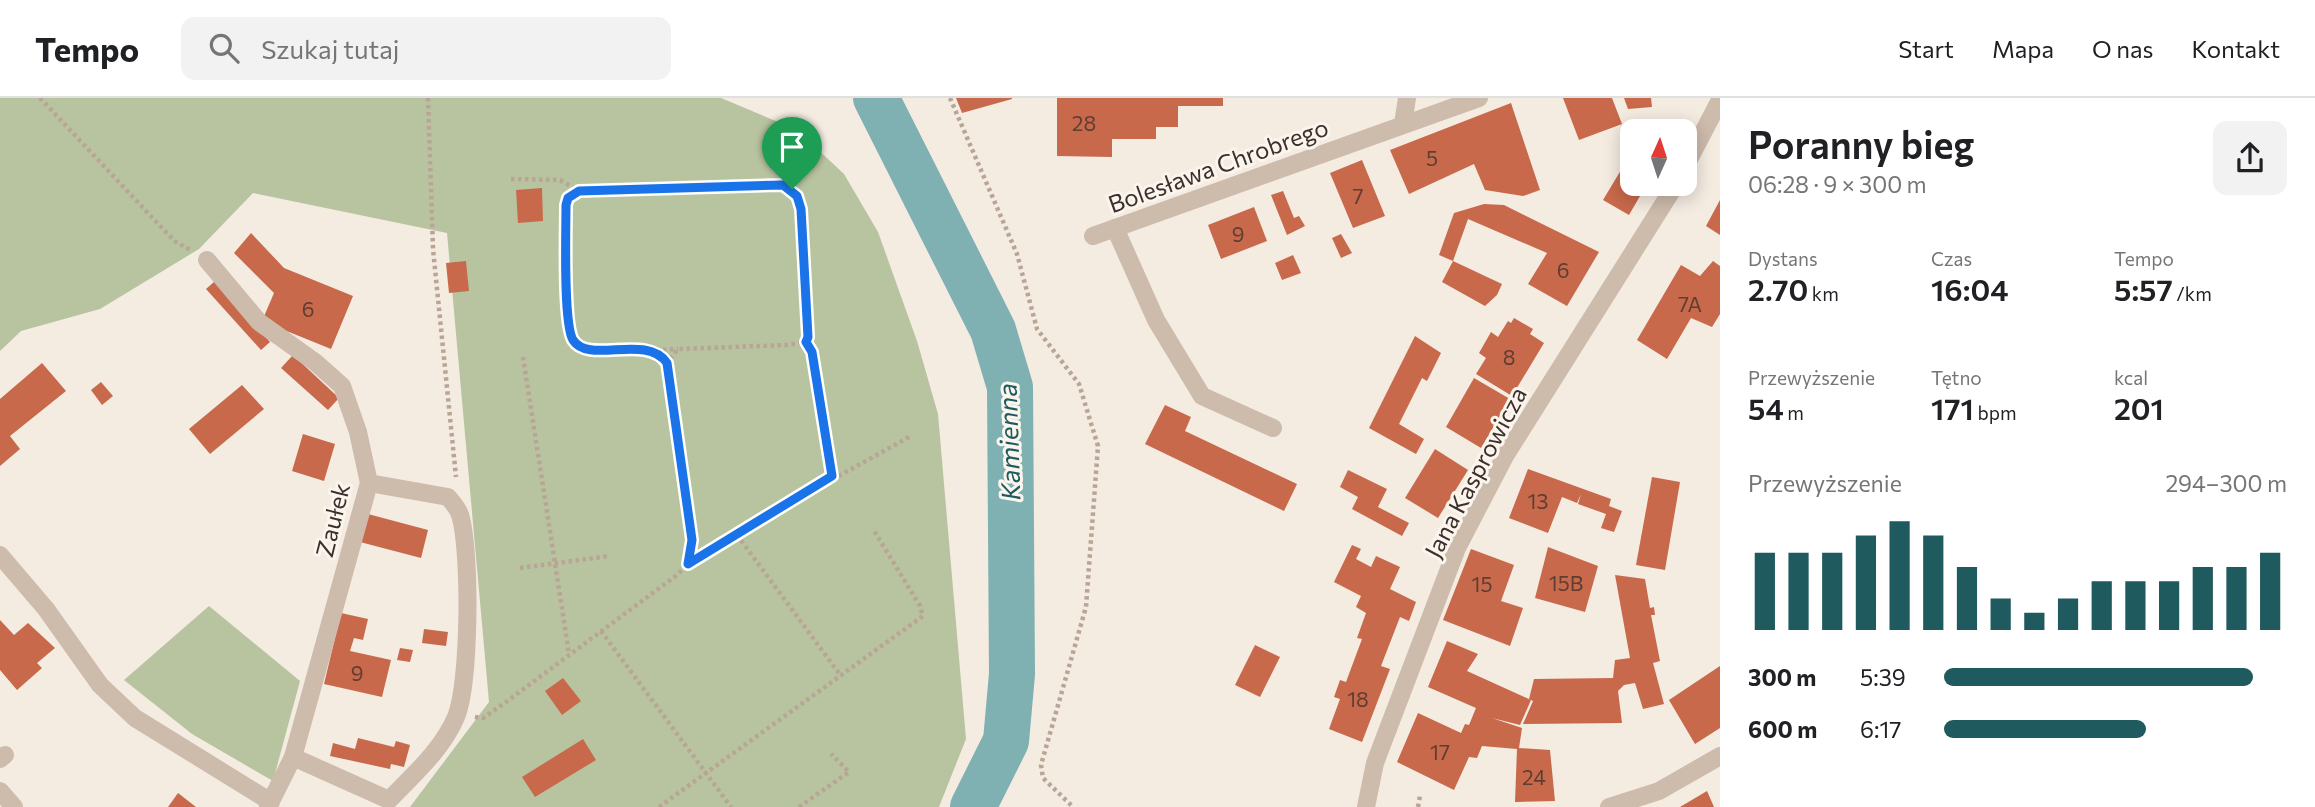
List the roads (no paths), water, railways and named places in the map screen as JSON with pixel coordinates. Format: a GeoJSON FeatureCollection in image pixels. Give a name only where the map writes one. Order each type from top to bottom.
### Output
{"type":"FeatureCollection","features":[{"type":"Feature","properties":{"kind":"street"},"geometry":{"type":"LineString","coordinates":[[1403,124],[1407,98]]}},
{"type":"Feature","properties":{"kind":"street","name":"Bolesława Chrobrego"},"geometry":{"type":"LineString","coordinates":[[1093,236],[1479,98]]}},
{"type":"Feature","properties":{"kind":"street"},"geometry":{"type":"LineString","coordinates":[[1698,142],[1720,100]]}},
{"type":"Feature","properties":{"kind":"street","name":"Jana Kasprowicza"},"geometry":{"type":"LineString","coordinates":[[1366,807],[1375,763],[1457,548],[1505,456],[1668,196]]}},
{"type":"Feature","properties":{"kind":"street"},"geometry":{"type":"LineString","coordinates":[[1115,228],[1156,320],[1202,396],[1273,428]]}},
{"type":"Feature","properties":{"kind":"street","name":"Zaułek"},"geometry":{"type":"LineString","coordinates":[[0,555],[47,609],[115,701],[135,718],[270,804],[292,757],[369,483],[358,432],[342,386],[315,362],[259,323],[207,260]]}},
{"type":"Feature","properties":{"kind":"street"},"geometry":{"type":"LineString","coordinates":[[292,757],[390,800],[442,744],[457,715],[465,642],[465,556],[460,513],[448,497],[369,483]]}},
{"type":"Feature","properties":{"kind":"street"},"geometry":{"type":"LineString","coordinates":[[1609,807],[1659,791],[1720,756]]}},
{"type":"Feature","properties":{"kind":"street"},"geometry":{"type":"LineString","coordinates":[[0,791],[14,807]]}},
{"type":"Feature","properties":{"kind":"waterway","name":"Kamienna"},"geometry":{"type":"LineString","coordinates":[[876,98],[993,330],[1010,387],[1012,674],[1006,741],[973,807]]}}]}
